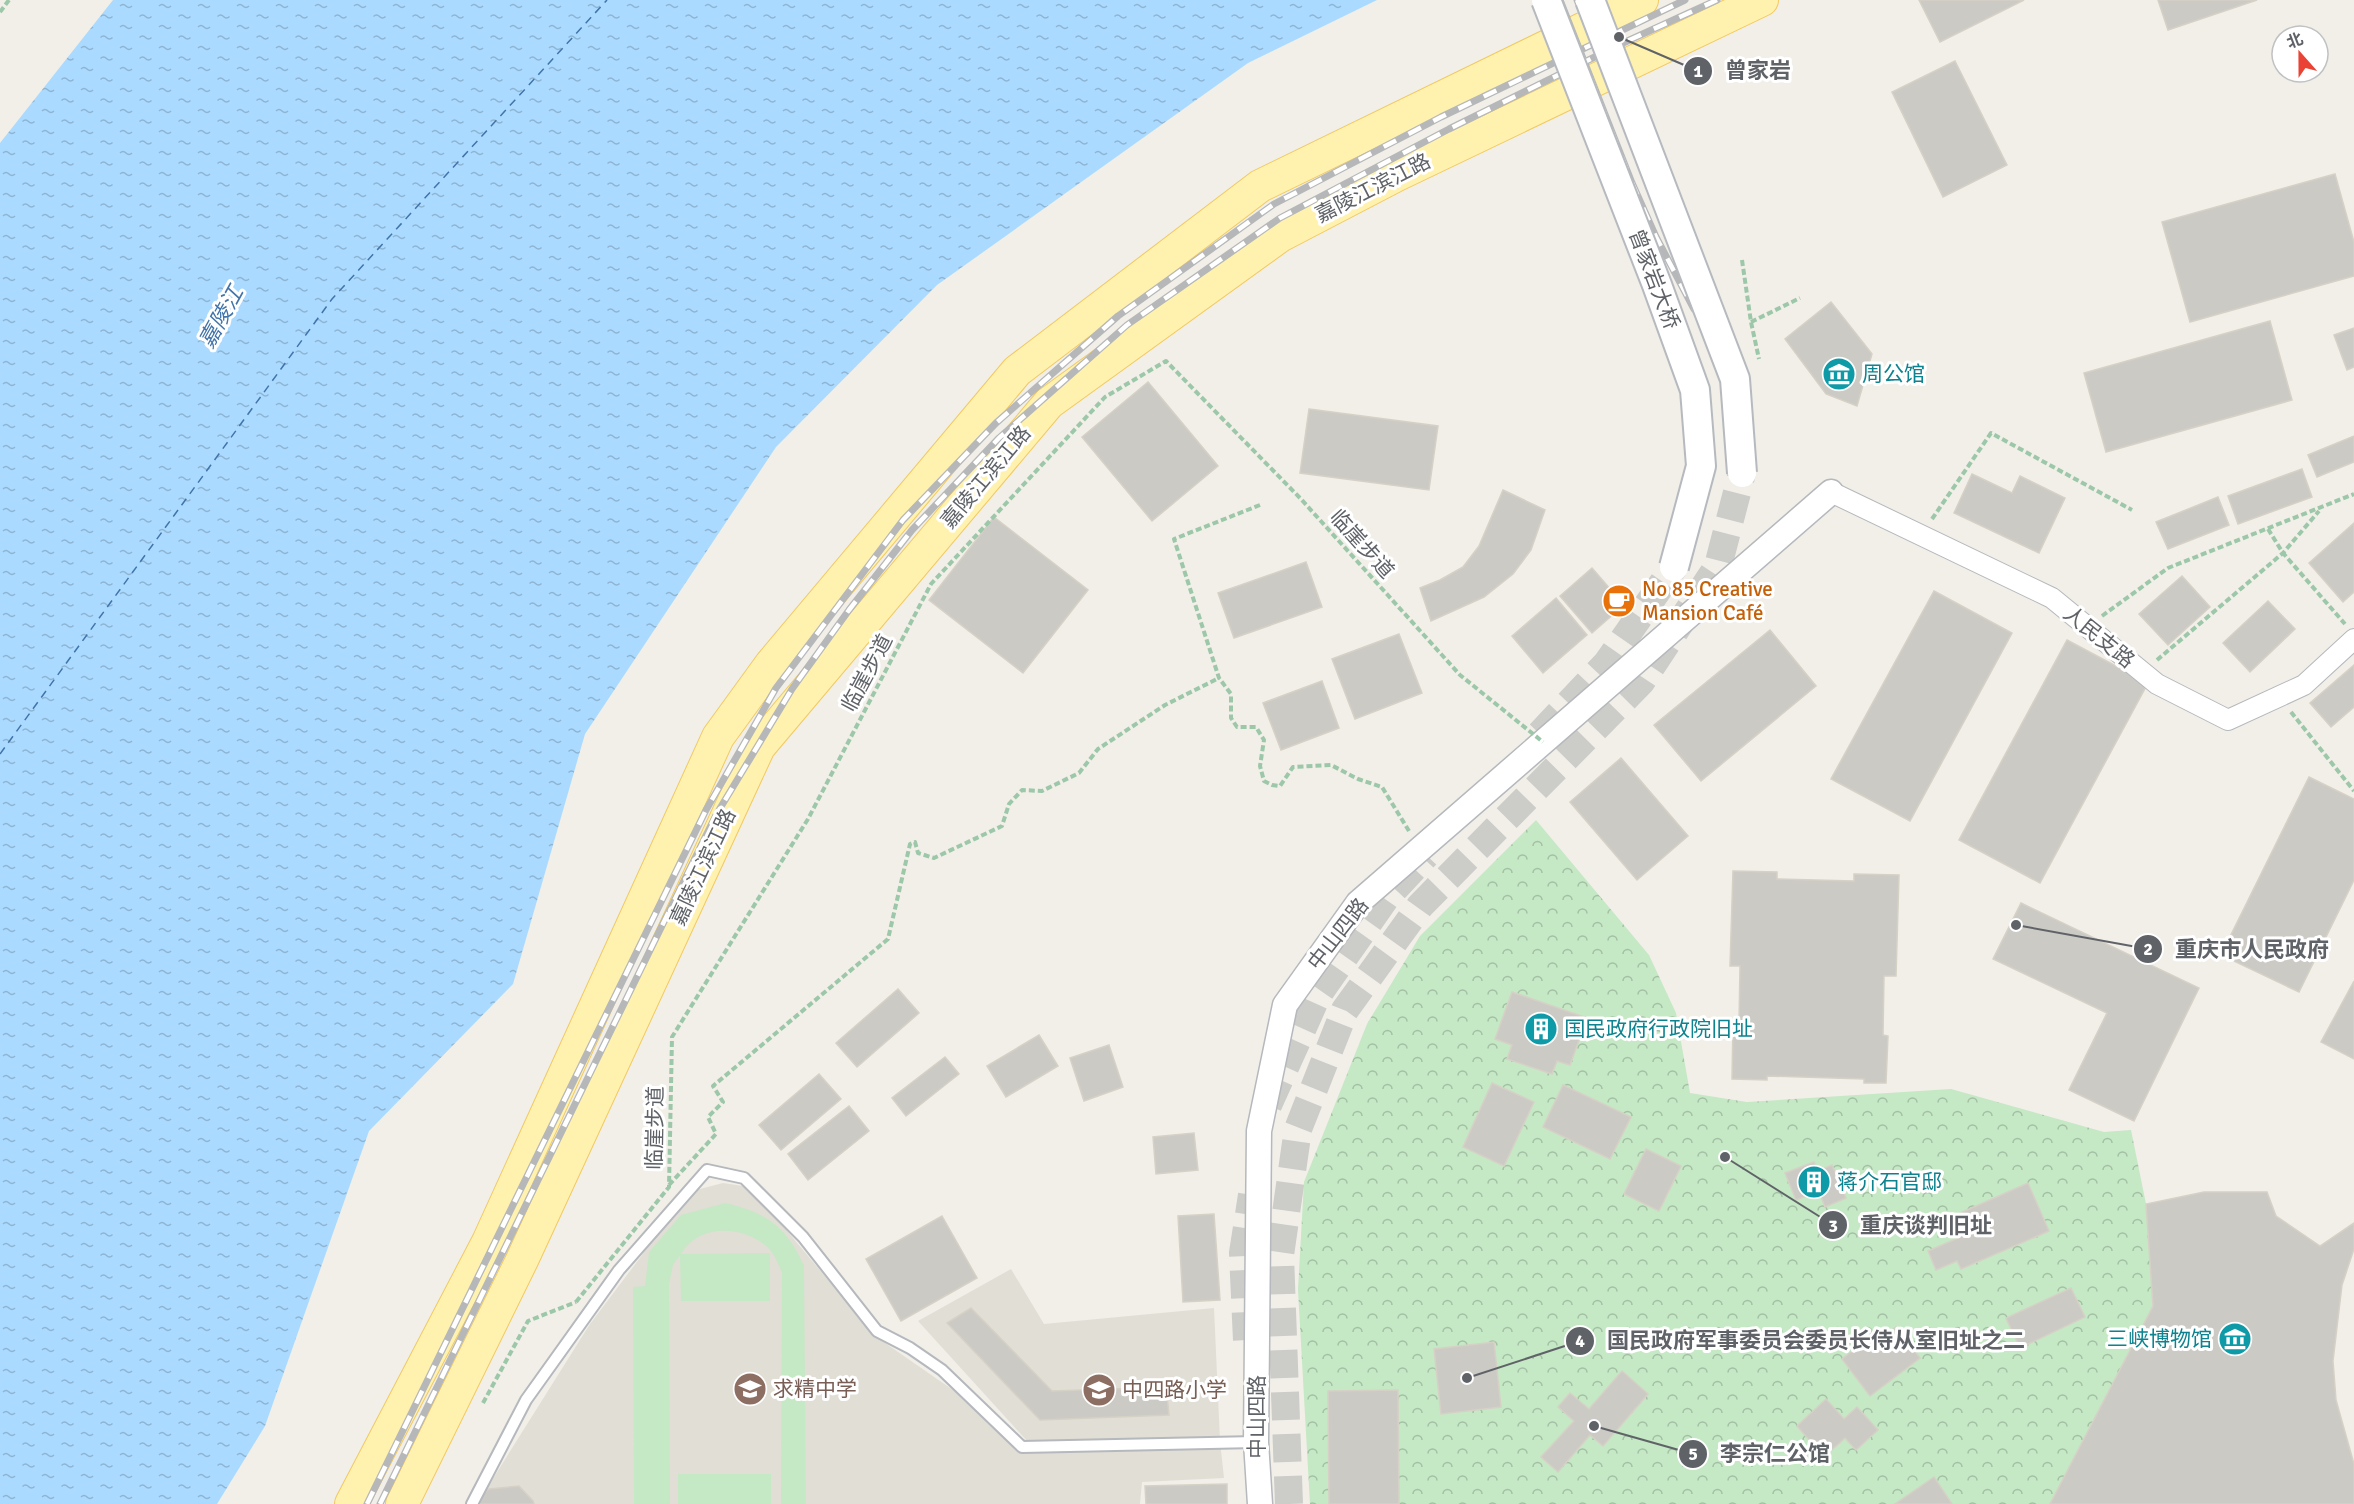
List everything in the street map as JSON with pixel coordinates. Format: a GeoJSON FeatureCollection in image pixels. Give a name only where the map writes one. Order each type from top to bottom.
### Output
{"type":"FeatureCollection","features":[{"type":"Feature","properties":{"kind":"main road","name":"曾家岩大桥"},"geometry":{"type":"LineString","coordinates":[[1546,0],[1657,285],[1695,390],[1701,466],[1674,567]]}},
{"type":"Feature","properties":{"kind":"main road","name":"曾家岩大桥"},"geometry":{"type":"LineString","coordinates":[[1590,0],[1735,379],[1742,473]]}},
{"type":"Feature","properties":{"kind":"main road","name":"嘉陵江滨江路"},"geometry":{"type":"LineString","coordinates":[[351,1504],[488,1242],[718,737],[771,664],[1017,371],[1260,186],[1642,0]]}},
{"type":"Feature","properties":{"kind":"main road","name":"嘉陵江滨江路"},"geometry":{"type":"LineString","coordinates":[[402,1504],[522,1260],[759,747],[1049,403],[1280,236],[1397,175],[1762,0]]}},
{"type":"Feature","properties":{"kind":"street","name":"人民支路"},"geometry":{"type":"LineString","coordinates":[[1832,492],[2052,598],[2157,684],[2228,720],[2304,685],[2350,632]]}},
{"type":"Feature","properties":{"kind":"street","name":"中山四路"},"geometry":{"type":"LineString","coordinates":[[1260,1504],[1256,1442],[1259,1131],[1285,1005],[1358,903],[1832,492]]}},
{"type":"Feature","properties":{"kind":"lane"},"geometry":{"type":"LineString","coordinates":[[472,1504],[526,1400],[620,1270],[707,1170],[744,1178],[803,1238],[877,1331],[910,1347],[942,1370],[1022,1447],[1256,1442]]}},
{"type":"Feature","properties":{"kind":"path"},"geometry":{"type":"LineString","coordinates":[[0,12],[9,0]]}},
{"type":"Feature","properties":{"kind":"path"},"geometry":{"type":"LineString","coordinates":[[1742,260],[1759,359]]}},
{"type":"Feature","properties":{"kind":"path"},"geometry":{"type":"LineString","coordinates":[[1751,322],[1800,298]]}},
{"type":"Feature","properties":{"kind":"path","name":"临崖步道"},"geometry":{"type":"LineString","coordinates":[[478,1412],[528,1321],[576,1302],[669,1185],[672,1037],[808,819],[931,584],[1106,397],[1166,361],[1300,498],[1460,675],[1543,741]]}},
{"type":"Feature","properties":{"kind":"path"},"geometry":{"type":"LineString","coordinates":[[1921,535],[1991,434],[2132,510]]}},
{"type":"Feature","properties":{"kind":"path"},"geometry":{"type":"LineString","coordinates":[[2087,627],[2168,568],[2354,494]]}},
{"type":"Feature","properties":{"kind":"path"},"geometry":{"type":"LineString","coordinates":[[1260,505],[1174,539],[1219,678],[1231,694],[1231,718],[1237,727],[1256,727],[1264,740],[1260,766],[1264,781],[1280,786],[1293,768],[1331,765],[1382,787],[1406,829],[1425,845]]}},
{"type":"Feature","properties":{"kind":"path"},"geometry":{"type":"LineString","coordinates":[[2143,672],[2283,553],[2321,509]]}},
{"type":"Feature","properties":{"kind":"path"},"geometry":{"type":"LineString","coordinates":[[2268,529],[2283,553],[2350,632]]}},
{"type":"Feature","properties":{"kind":"path"},"geometry":{"type":"LineString","coordinates":[[669,1185],[716,1134],[708,1117],[723,1102],[713,1086],[888,939],[910,844],[915,842],[918,853],[934,858],[1002,826],[1009,804],[1022,790],[1042,791],[1079,773],[1098,749],[1165,705],[1219,678]]}},
{"type":"Feature","properties":{"kind":"path"},"geometry":{"type":"LineString","coordinates":[[2279,696],[2354,791]]}},
{"type":"Feature","properties":{"kind":"shaded area","name":"求精中学"},"geometry":{"type":"Polygon","coordinates":[[[723,1183],[743,1186],[767,1207],[875,1336],[1028,1442],[918,1321],[1011,1269],[1044,1324],[1214,1308],[1220,1441],[1224,1478],[1142,1482],[1140,1504],[477,1504],[590,1324],[667,1222],[696,1190],[723,1183]]]}},
{"type":"Feature","properties":{"kind":"green space"},"geometry":{"type":"Polygon","coordinates":[[[1536,820],[1649,955],[1676,1013],[1690,1093],[1747,1102],[1951,1089],[2104,1132],[2131,1130],[2146,1204],[2153,1306],[2050,1504],[1310,1504],[1298,1290],[1304,1182],[1367,1024],[1420,936],[1536,820]]]}},
{"type":"Feature","properties":{"kind":"green space"},"geometry":{"type":"Polygon","coordinates":[[[725,1203],[752,1211],[774,1223],[790,1241],[804,1266],[806,1504],[781,1504],[782,1273],[773,1254],[755,1238],[732,1231],[720,1231],[698,1237],[681,1254],[770,1253],[770,1301],[681,1301],[680,1255],[673,1265],[669,1284],[670,1504],[634,1504],[633,1287],[645,1286],[649,1252],[681,1215],[725,1203]]]}},
{"type":"Feature","properties":{"kind":"green space"},"geometry":{"type":"Polygon","coordinates":[[[678,1474],[771,1474],[771,1504],[678,1504],[678,1474]]]}},
{"type":"Feature","properties":{"kind":"water","name":"嘉陵江"},"geometry":{"type":"Polygon","coordinates":[[[113,0],[1377,0],[1248,63],[937,285],[776,447],[585,734],[513,984],[369,1131],[265,1426],[217,1504],[0,1504],[0,143],[113,0]]]}},
{"type":"Feature","properties":{"kind":"building"},"geometry":{"type":"Polygon","coordinates":[[[1919,0],[2024,0],[1940,42],[1919,0]]]}},
{"type":"Feature","properties":{"kind":"building"},"geometry":{"type":"Polygon","coordinates":[[[2158,0],[2257,0],[2168,30],[2158,0]]]}},
{"type":"Feature","properties":{"kind":"building"},"geometry":{"type":"Polygon","coordinates":[[[1955,61],[2007,165],[1943,197],[1892,92],[1955,61]]]}},
{"type":"Feature","properties":{"kind":"building"},"geometry":{"type":"Polygon","coordinates":[[[2335,174],[2354,242],[2354,276],[2190,322],[2162,222],[2335,174]]]}},
{"type":"Feature","properties":{"kind":"building","name":"周公馆"},"geometry":{"type":"Polygon","coordinates":[[[1831,302],[1872,354],[1857,406],[1826,394],[1785,339],[1831,302]]]}},
{"type":"Feature","properties":{"kind":"building"},"geometry":{"type":"Polygon","coordinates":[[[2270,321],[2292,400],[2106,452],[2084,373],[2270,321]]]}},
{"type":"Feature","properties":{"kind":"building"},"geometry":{"type":"Polygon","coordinates":[[[2354,328],[2354,367],[2347,370],[2334,335],[2354,328]]]}},
{"type":"Feature","properties":{"kind":"building"},"geometry":{"type":"Polygon","coordinates":[[[1148,382],[1218,466],[1152,521],[1082,437],[1148,382]]]}},
{"type":"Feature","properties":{"kind":"building"},"geometry":{"type":"Polygon","coordinates":[[[1309,409],[1438,426],[1429,490],[1300,473],[1309,409]]]}},
{"type":"Feature","properties":{"kind":"building"},"geometry":{"type":"Polygon","coordinates":[[[2354,436],[2354,462],[2317,477],[2308,455],[2354,436]]]}},
{"type":"Feature","properties":{"kind":"building"},"geometry":{"type":"Polygon","coordinates":[[[2302,469],[2312,497],[2238,524],[2228,496],[2302,469]]]}},
{"type":"Feature","properties":{"kind":"building"},"geometry":{"type":"Polygon","coordinates":[[[1972,474],[2012,493],[2020,476],[2065,498],[2039,553],[1954,513],[1972,474]]]}},
{"type":"Feature","properties":{"kind":"building"},"geometry":{"type":"Polygon","coordinates":[[[1503,490],[1545,510],[1531,550],[1513,574],[1484,597],[1431,621],[1420,588],[1463,567],[1479,546],[1503,490]]]}},
{"type":"Feature","properties":{"kind":"building"},"geometry":{"type":"Polygon","coordinates":[[[2218,497],[2229,525],[2168,549],[2156,522],[2218,497]]]}},
{"type":"Feature","properties":{"kind":"building"},"geometry":{"type":"Polygon","coordinates":[[[994,517],[1088,590],[1023,673],[929,600],[994,517]]]}},
{"type":"Feature","properties":{"kind":"building"},"geometry":{"type":"Polygon","coordinates":[[[2354,523],[2354,592],[2343,602],[2309,563],[2354,523]]]}},
{"type":"Feature","properties":{"kind":"building"},"geometry":{"type":"Polygon","coordinates":[[[1306,562],[1322,607],[1234,638],[1218,593],[1306,562]]]}},
{"type":"Feature","properties":{"kind":"building"},"geometry":{"type":"Polygon","coordinates":[[[1592,568],[1624,605],[1592,633],[1560,596],[1592,568]]]}},
{"type":"Feature","properties":{"kind":"building"},"geometry":{"type":"Polygon","coordinates":[[[2182,576],[2210,607],[2168,645],[2139,614],[2182,576]]]}},
{"type":"Feature","properties":{"kind":"building"},"geometry":{"type":"Polygon","coordinates":[[[1934,591],[2012,633],[1910,821],[1831,779],[1934,591]]]}},
{"type":"Feature","properties":{"kind":"building"},"geometry":{"type":"Polygon","coordinates":[[[1556,598],[1587,635],[1543,673],[1512,636],[1556,598]]]}},
{"type":"Feature","properties":{"kind":"building"},"geometry":{"type":"Polygon","coordinates":[[[2268,601],[2295,629],[2250,672],[2223,643],[2268,601]]]}},
{"type":"Feature","properties":{"kind":"building"},"geometry":{"type":"Polygon","coordinates":[[[1770,630],[1816,686],[1701,781],[1654,725],[1770,630]]]}},
{"type":"Feature","properties":{"kind":"building"},"geometry":{"type":"Polygon","coordinates":[[[1399,634],[1422,693],[1355,719],[1332,659],[1399,634]]]}},
{"type":"Feature","properties":{"kind":"building"},"geometry":{"type":"Polygon","coordinates":[[[2067,640],[2148,683],[2040,883],[1959,840],[2067,640]]]}},
{"type":"Feature","properties":{"kind":"building"},"geometry":{"type":"Polygon","coordinates":[[[2354,665],[2354,707],[2331,727],[2310,703],[2354,665]]]}},
{"type":"Feature","properties":{"kind":"building"},"geometry":{"type":"Polygon","coordinates":[[[1322,681],[1339,728],[1281,750],[1263,703],[1322,681]]]}},
{"type":"Feature","properties":{"kind":"building"},"geometry":{"type":"Polygon","coordinates":[[[1621,758],[1688,836],[1637,880],[1570,802],[1621,758]]]}},
{"type":"Feature","properties":{"kind":"building"},"geometry":{"type":"Polygon","coordinates":[[[2309,777],[2354,799],[2354,880],[2299,992],[2221,955],[2309,777]]]}},
{"type":"Feature","properties":{"kind":"building"},"geometry":{"type":"Polygon","coordinates":[[[1733,871],[1777,872],[1777,879],[1854,881],[1854,874],[1899,875],[1896,976],[1884,976],[1883,1035],[1888,1036],[1886,1083],[1864,1083],[1864,1079],[1767,1076],[1767,1080],[1732,1079],[1733,1024],[1739,1024],[1740,966],[1730,966],[1733,871]]]}},
{"type":"Feature","properties":{"kind":"building"},"geometry":{"type":"Polygon","coordinates":[[[2021,903],[2199,988],[2134,1121],[2069,1090],[2107,1013],[1993,959],[2021,903]]]}},
{"type":"Feature","properties":{"kind":"building"},"geometry":{"type":"Polygon","coordinates":[[[2354,981],[2354,1059],[2321,1042],[2354,981]]]}},
{"type":"Feature","properties":{"kind":"building"},"geometry":{"type":"Polygon","coordinates":[[[898,989],[919,1013],[857,1067],[836,1043],[898,989]]]}},
{"type":"Feature","properties":{"kind":"building","name":"国民政府行政院旧址"},"geometry":{"type":"Polygon","coordinates":[[[1512,992],[1587,1018],[1570,1065],[1557,1061],[1552,1074],[1507,1059],[1512,1045],[1495,1039],[1512,992]]]}},
{"type":"Feature","properties":{"kind":"building"},"geometry":{"type":"Polygon","coordinates":[[[1039,1035],[1058,1066],[1006,1097],[987,1066],[1039,1035]]]}},
{"type":"Feature","properties":{"kind":"building"},"geometry":{"type":"Polygon","coordinates":[[[1109,1045],[1123,1087],[1084,1101],[1070,1058],[1109,1045]]]}},
{"type":"Feature","properties":{"kind":"building"},"geometry":{"type":"Polygon","coordinates":[[[945,1057],[959,1074],[906,1116],[892,1098],[945,1057]]]}},
{"type":"Feature","properties":{"kind":"building"},"geometry":{"type":"Polygon","coordinates":[[[819,1074],[841,1099],[781,1150],[759,1125],[819,1074]]]}},
{"type":"Feature","properties":{"kind":"building"},"geometry":{"type":"Polygon","coordinates":[[[1492,1083],[1534,1102],[1504,1166],[1463,1147],[1492,1083]]]}},
{"type":"Feature","properties":{"kind":"building"},"geometry":{"type":"Polygon","coordinates":[[[1563,1085],[1631,1117],[1610,1159],[1543,1127],[1563,1085]]]}},
{"type":"Feature","properties":{"kind":"building"},"geometry":{"type":"Polygon","coordinates":[[[849,1106],[869,1131],[808,1180],[788,1154],[849,1106]]]}},
{"type":"Feature","properties":{"kind":"building"},"geometry":{"type":"Polygon","coordinates":[[[1194,1133],[1198,1170],[1156,1174],[1153,1137],[1194,1133]]]}},
{"type":"Feature","properties":{"kind":"building"},"geometry":{"type":"Polygon","coordinates":[[[1646,1149],[1681,1166],[1659,1211],[1624,1194],[1646,1149]]]}},
{"type":"Feature","properties":{"kind":"building","name":"蒋介石官邸"},"geometry":{"type":"Polygon","coordinates":[[[1814,1162],[1818,1171],[1832,1165],[1846,1198],[1825,1207],[1819,1191],[1796,1200],[1785,1173],[1814,1162]]]}},
{"type":"Feature","properties":{"kind":"building"},"geometry":{"type":"Polygon","coordinates":[[[2028,1183],[2049,1231],[1961,1269],[1957,1261],[1936,1270],[1928,1251],[1958,1238],[1949,1218],[2028,1183]]]}},
{"type":"Feature","properties":{"kind":"building","name":"三峡博物馆"},"geometry":{"type":"Polygon","coordinates":[[[2204,1192],[2267,1192],[2276,1216],[2320,1246],[2354,1223],[2354,1249],[2342,1285],[2333,1361],[2336,1400],[2354,1464],[2354,1504],[2050,1504],[2153,1306],[2146,1204],[2204,1192]]]}},
{"type":"Feature","properties":{"kind":"building"},"geometry":{"type":"Polygon","coordinates":[[[1214,1214],[1220,1300],[1183,1302],[1178,1216],[1214,1214]]]}},
{"type":"Feature","properties":{"kind":"building"},"geometry":{"type":"Polygon","coordinates":[[[942,1216],[977,1278],[901,1321],[866,1259],[942,1216]]]}},
{"type":"Feature","properties":{"kind":"building"},"geometry":{"type":"Polygon","coordinates":[[[2071,1288],[2085,1317],[2020,1348],[2006,1318],[2071,1288]]]}},
{"type":"Feature","properties":{"kind":"building"},"geometry":{"type":"Polygon","coordinates":[[[971,1308],[1052,1391],[1166,1387],[1169,1415],[1040,1420],[947,1323],[971,1308]]]}},
{"type":"Feature","properties":{"kind":"building"},"geometry":{"type":"Polygon","coordinates":[[[1896,1327],[1920,1358],[1870,1396],[1842,1359],[1874,1334],[1878,1341],[1896,1327]]]}},
{"type":"Feature","properties":{"kind":"building"},"geometry":{"type":"Polygon","coordinates":[[[1494,1342],[1501,1407],[1441,1414],[1434,1349],[1494,1342]]]}},
{"type":"Feature","properties":{"kind":"building"},"geometry":{"type":"Polygon","coordinates":[[[1622,1371],[1648,1394],[1603,1446],[1590,1435],[1558,1472],[1541,1457],[1574,1421],[1558,1407],[1570,1393],[1589,1409],[1622,1371]]]}},
{"type":"Feature","properties":{"kind":"building"},"geometry":{"type":"Polygon","coordinates":[[[1398,1390],[1399,1504],[1329,1504],[1328,1391],[1398,1390]]]}},
{"type":"Feature","properties":{"kind":"building"},"geometry":{"type":"Polygon","coordinates":[[[1826,1399],[1844,1419],[1857,1407],[1878,1430],[1856,1450],[1845,1438],[1824,1457],[1797,1426],[1826,1399]]]}},
{"type":"Feature","properties":{"kind":"building"},"geometry":{"type":"Polygon","coordinates":[[[1934,1477],[1952,1504],[1895,1504],[1934,1477]]]}},
{"type":"Feature","properties":{"kind":"building"},"geometry":{"type":"Polygon","coordinates":[[[1227,1484],[1227,1504],[1146,1504],[1145,1486],[1227,1484]]]}},
{"type":"Feature","properties":{"kind":"building"},"geometry":{"type":"Polygon","coordinates":[[[519,1486],[534,1504],[477,1504],[477,1499],[489,1489],[519,1486]]]}},
{"type":"Feature","properties":{"kind":"ferry route"},"geometry":{"type":"LineString","coordinates":[[0,754],[332,299],[607,0]]}},
{"type":"Feature","properties":{"kind":"tunnel"},"geometry":{"type":"LineString","coordinates":[[1289,1504],[1280,1255],[1298,1129],[1345,1010],[1420,906],[1641,682],[1718,566],[1742,473]]}},
{"type":"Feature","properties":{"kind":"tunnel"},"geometry":{"type":"LineString","coordinates":[[1540,734],[1607,663],[1674,567]]}},
{"type":"Feature","properties":{"kind":"tunnel"},"geometry":{"type":"LineString","coordinates":[[1268,1105],[1317,996],[1385,899],[1426,855]]}},
{"type":"Feature","properties":{"kind":"tunnel"},"geometry":{"type":"LineString","coordinates":[[1247,1340],[1243,1253],[1252,1195]]}},
{"type":"Feature","properties":{"kind":"railway"},"geometry":{"type":"LineString","coordinates":[[1560,0],[1632,183],[1656,237],[1694,309]]}},
{"type":"Feature","properties":{"kind":"railway"},"geometry":{"type":"LineString","coordinates":[[1577,0],[1647,176],[1671,230],[1712,307]]}},
{"type":"Feature","properties":{"kind":"railway"},"geometry":{"type":"LineString","coordinates":[[367,1504],[706,810],[776,688],[903,520],[996,423],[1118,316],[1274,204],[1441,117],[1685,0]]}},
{"type":"Feature","properties":{"kind":"railway"},"geometry":{"type":"LineString","coordinates":[[380,1504],[716,815],[792,689],[849,610],[912,530],[999,438],[1127,325],[1280,218],[1449,129],[1623,43],[1717,0]]}},
{"type":"Feature","properties":{"kind":"place","name":"曾家岩"},"geometry":{"type":"Point","coordinates":[1619,37]}},
{"type":"Feature","properties":{"kind":"place","name":"周公馆"},"geometry":{"type":"Point","coordinates":[1839,374]}},
{"type":"Feature","properties":{"kind":"place","name":"No 85 Creative Mansion Café"},"geometry":{"type":"Point","coordinates":[1619,601]}},
{"type":"Feature","properties":{"kind":"place","name":"重庆市人民政府"},"geometry":{"type":"Point","coordinates":[2016,925]}},
{"type":"Feature","properties":{"kind":"place","name":"国民政府行政院旧址"},"geometry":{"type":"Point","coordinates":[1541,1029]}},
{"type":"Feature","properties":{"kind":"place","name":"重庆谈判旧址"},"geometry":{"type":"Point","coordinates":[1725,1157]}},
{"type":"Feature","properties":{"kind":"place","name":"蒋介石官邸"},"geometry":{"type":"Point","coordinates":[1814,1182]}},
{"type":"Feature","properties":{"kind":"place","name":"三峡博物馆"},"geometry":{"type":"Point","coordinates":[2235,1339]}},
{"type":"Feature","properties":{"kind":"place","name":"国民政府军事委员会委员长侍从室旧址之二"},"geometry":{"type":"Point","coordinates":[1467,1378]}},
{"type":"Feature","properties":{"kind":"place","name":"求精中学"},"geometry":{"type":"Point","coordinates":[750,1389]}},
{"type":"Feature","properties":{"kind":"place","name":"中四路小学"},"geometry":{"type":"Point","coordinates":[1099,1390]}},
{"type":"Feature","properties":{"kind":"place","name":"李宗仁公馆"},"geometry":{"type":"Point","coordinates":[1594,1426]}}]}
